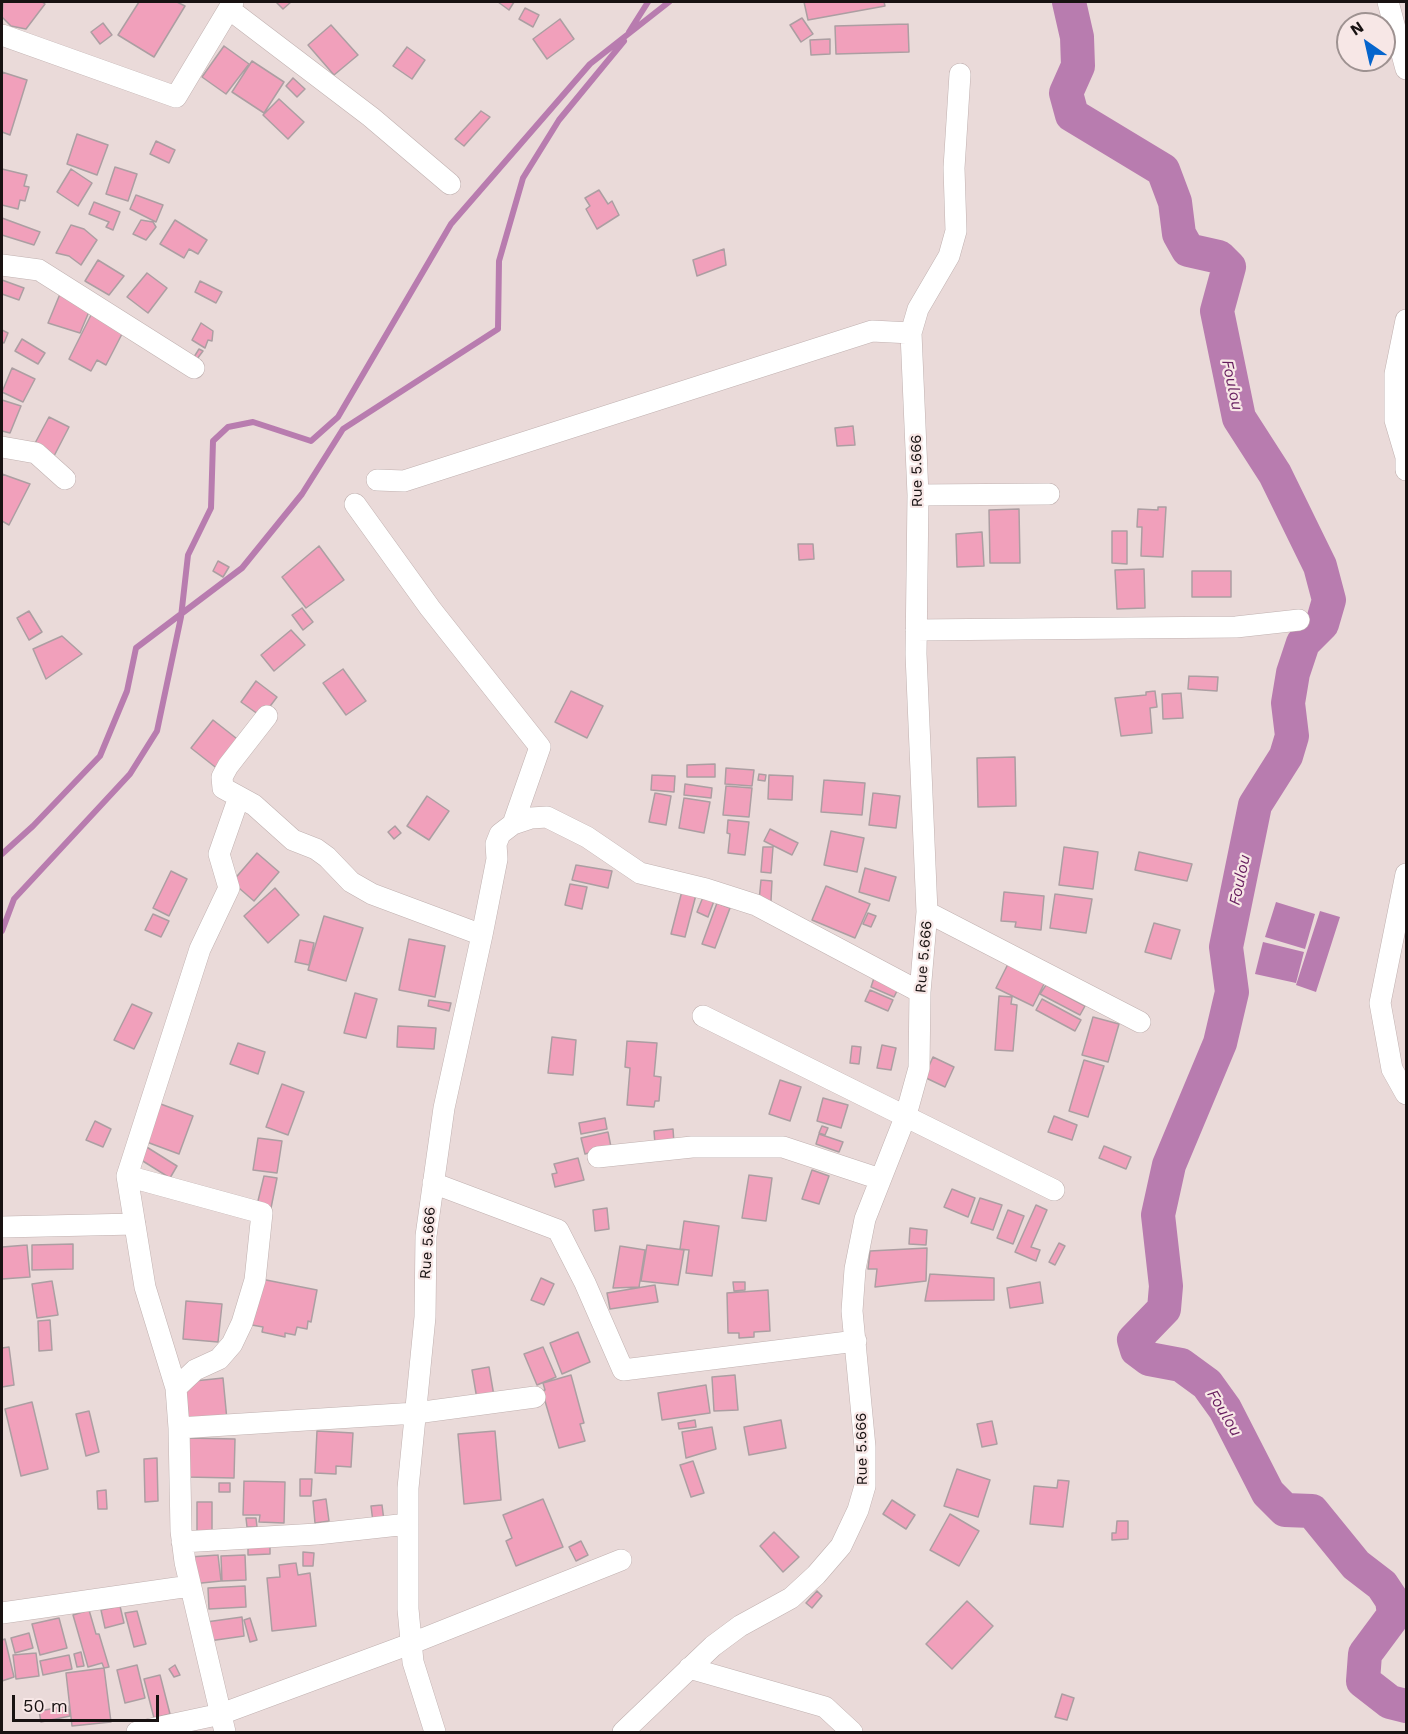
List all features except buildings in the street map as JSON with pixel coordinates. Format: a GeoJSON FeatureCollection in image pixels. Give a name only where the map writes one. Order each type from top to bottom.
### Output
{"type":"FeatureCollection","features":[{"type":"Feature","properties":{"kind":"street"},"geometry":{"type":"LineString","coordinates":[[1388,2],[1407,69]]}},
{"type":"Feature","properties":{"kind":"street"},"geometry":{"type":"LineString","coordinates":[[2,35],[176,97],[231,5],[371,117],[450,184]]}},
{"type":"Feature","properties":{"kind":"street","name":"Rue 5.666"},"geometry":{"type":"LineString","coordinates":[[622,1732],[689,1668],[740,1626],[791,1598],[816,1575],[841,1546],[858,1510],[865,1486],[865,1447],[852,1311],[855,1269],[866,1218],[906,1115],[919,1068],[920,992],[927,912],[916,630],[918,495],[911,333],[918,309],[949,256],[956,231],[954,168],[960,74]]}},
{"type":"Feature","properties":{"kind":"street"},"geometry":{"type":"LineString","coordinates":[[2,265],[39,270],[194,368]]}},
{"type":"Feature","properties":{"kind":"street"},"geometry":{"type":"LineString","coordinates":[[1407,320],[1395,374],[1395,408],[1407,470]]}},
{"type":"Feature","properties":{"kind":"street"},"geometry":{"type":"LineString","coordinates":[[377,480],[404,481],[872,331],[911,333]]}},
{"type":"Feature","properties":{"kind":"street"},"geometry":{"type":"LineString","coordinates":[[2,447],[36,453],[64,479]]}},
{"type":"Feature","properties":{"kind":"street"},"geometry":{"type":"LineString","coordinates":[[918,495],[1049,494]]}},
{"type":"Feature","properties":{"kind":"street","name":"Rue 5.666"},"geometry":{"type":"LineString","coordinates":[[355,504],[430,608],[540,747],[513,824],[500,834],[496,844],[497,859],[444,1108],[426,1236],[425,1317],[408,1524],[410,1644],[420,1692],[435,1732]]}},
{"type":"Feature","properties":{"kind":"street"},"geometry":{"type":"LineString","coordinates":[[916,630],[1236,627],[1299,620]]}},
{"type":"Feature","properties":{"kind":"street"},"geometry":{"type":"LineString","coordinates":[[267,716],[222,777],[223,788],[266,815],[292,840],[316,849],[351,882],[372,894],[482,935]]}},
{"type":"Feature","properties":{"kind":"street"},"geometry":{"type":"LineString","coordinates":[[223,1723],[189,1586],[182,1542],[176,1388],[146,1287],[127,1176],[200,949],[229,888],[219,854],[239,797]]}},
{"type":"Feature","properties":{"kind":"street"},"geometry":{"type":"LineString","coordinates":[[513,824],[547,817],[587,837],[640,873],[706,889],[756,905],[920,992]]}},
{"type":"Feature","properties":{"kind":"street"},"geometry":{"type":"LineString","coordinates":[[1407,874],[1380,1003],[1392,1069],[1407,1094]]}},
{"type":"Feature","properties":{"kind":"street"},"geometry":{"type":"LineString","coordinates":[[927,912],[1140,1022]]}},
{"type":"Feature","properties":{"kind":"street"},"geometry":{"type":"LineString","coordinates":[[703,1016],[1054,1190]]}},
{"type":"Feature","properties":{"kind":"street"},"geometry":{"type":"LineString","coordinates":[[598,1157],[692,1147],[783,1147],[880,1179]]}},
{"type":"Feature","properties":{"kind":"street"},"geometry":{"type":"LineString","coordinates":[[127,1176],[262,1213],[255,1280],[242,1323],[232,1344],[219,1359],[195,1370],[176,1388]]}},
{"type":"Feature","properties":{"kind":"street"},"geometry":{"type":"LineString","coordinates":[[433,1183],[558,1230],[585,1283],[623,1370],[856,1341]]}},
{"type":"Feature","properties":{"kind":"street"},"geometry":{"type":"LineString","coordinates":[[2,1227],[135,1224]]}},
{"type":"Feature","properties":{"kind":"street"},"geometry":{"type":"LineString","coordinates":[[179,1428],[416,1413],[535,1397]]}},
{"type":"Feature","properties":{"kind":"street"},"geometry":{"type":"LineString","coordinates":[[182,1542],[317,1534],[408,1524]]}},
{"type":"Feature","properties":{"kind":"street"},"geometry":{"type":"LineString","coordinates":[[137,1732],[223,1723],[410,1644],[621,1560]]}},
{"type":"Feature","properties":{"kind":"street"},"geometry":{"type":"LineString","coordinates":[[2,1612],[189,1586]]}},
{"type":"Feature","properties":{"kind":"street"},"geometry":{"type":"LineString","coordinates":[[689,1668],[825,1707],[852,1732]]}},
{"type":"Feature","properties":{"kind":"shaded area"},"geometry":{"type":"Polygon","coordinates":[[[1276,902],[1315,914],[1305,949],[1265,937],[1276,902]]]}},
{"type":"Feature","properties":{"kind":"shaded area"},"geometry":{"type":"Polygon","coordinates":[[[1320,911],[1340,917],[1316,992],[1296,985],[1320,911]]]}},
{"type":"Feature","properties":{"kind":"shaded area"},"geometry":{"type":"Polygon","coordinates":[[[1263,942],[1304,952],[1296,983],[1255,974],[1263,942]]]}},
{"type":"Feature","properties":{"kind":"waterway"},"geometry":{"type":"LineString","coordinates":[[629,32],[648,2]]}},
{"type":"Feature","properties":{"kind":"waterway"},"geometry":{"type":"LineString","coordinates":[[2,931],[14,899],[130,774],[157,731],[181,617],[188,555],[211,508],[213,441],[228,427],[253,422],[311,441],[338,417],[451,224],[590,64],[669,2]]}},
{"type":"Feature","properties":{"kind":"waterway","name":"Foulou"},"geometry":{"type":"LineString","coordinates":[[1069,2],[1077,37],[1078,66],[1066,93],[1072,115],[1163,170],[1175,202],[1179,234],[1188,250],[1219,257],[1229,267],[1217,311],[1239,418],[1275,474],[1320,566],[1329,600],[1322,624],[1303,643],[1293,673],[1288,703],[1292,736],[1286,756],[1255,805],[1226,947],[1232,992],[1220,1043],[1169,1165],[1158,1215],[1166,1286],[1164,1309],[1134,1340],[1137,1350],[1149,1359],[1181,1365],[1207,1384],[1225,1409],[1268,1493],[1285,1510],[1312,1511],[1356,1565],[1382,1585],[1392,1600],[1394,1615],[1365,1654],[1363,1681],[1390,1702],[1406,1706]]}},
{"type":"Feature","properties":{"kind":"waterway"},"geometry":{"type":"LineString","coordinates":[[2,854],[33,826],[100,756],[127,691],[136,648],[242,568],[302,494],[343,429],[498,329],[499,261],[523,178],[559,120],[624,41]]}}]}
